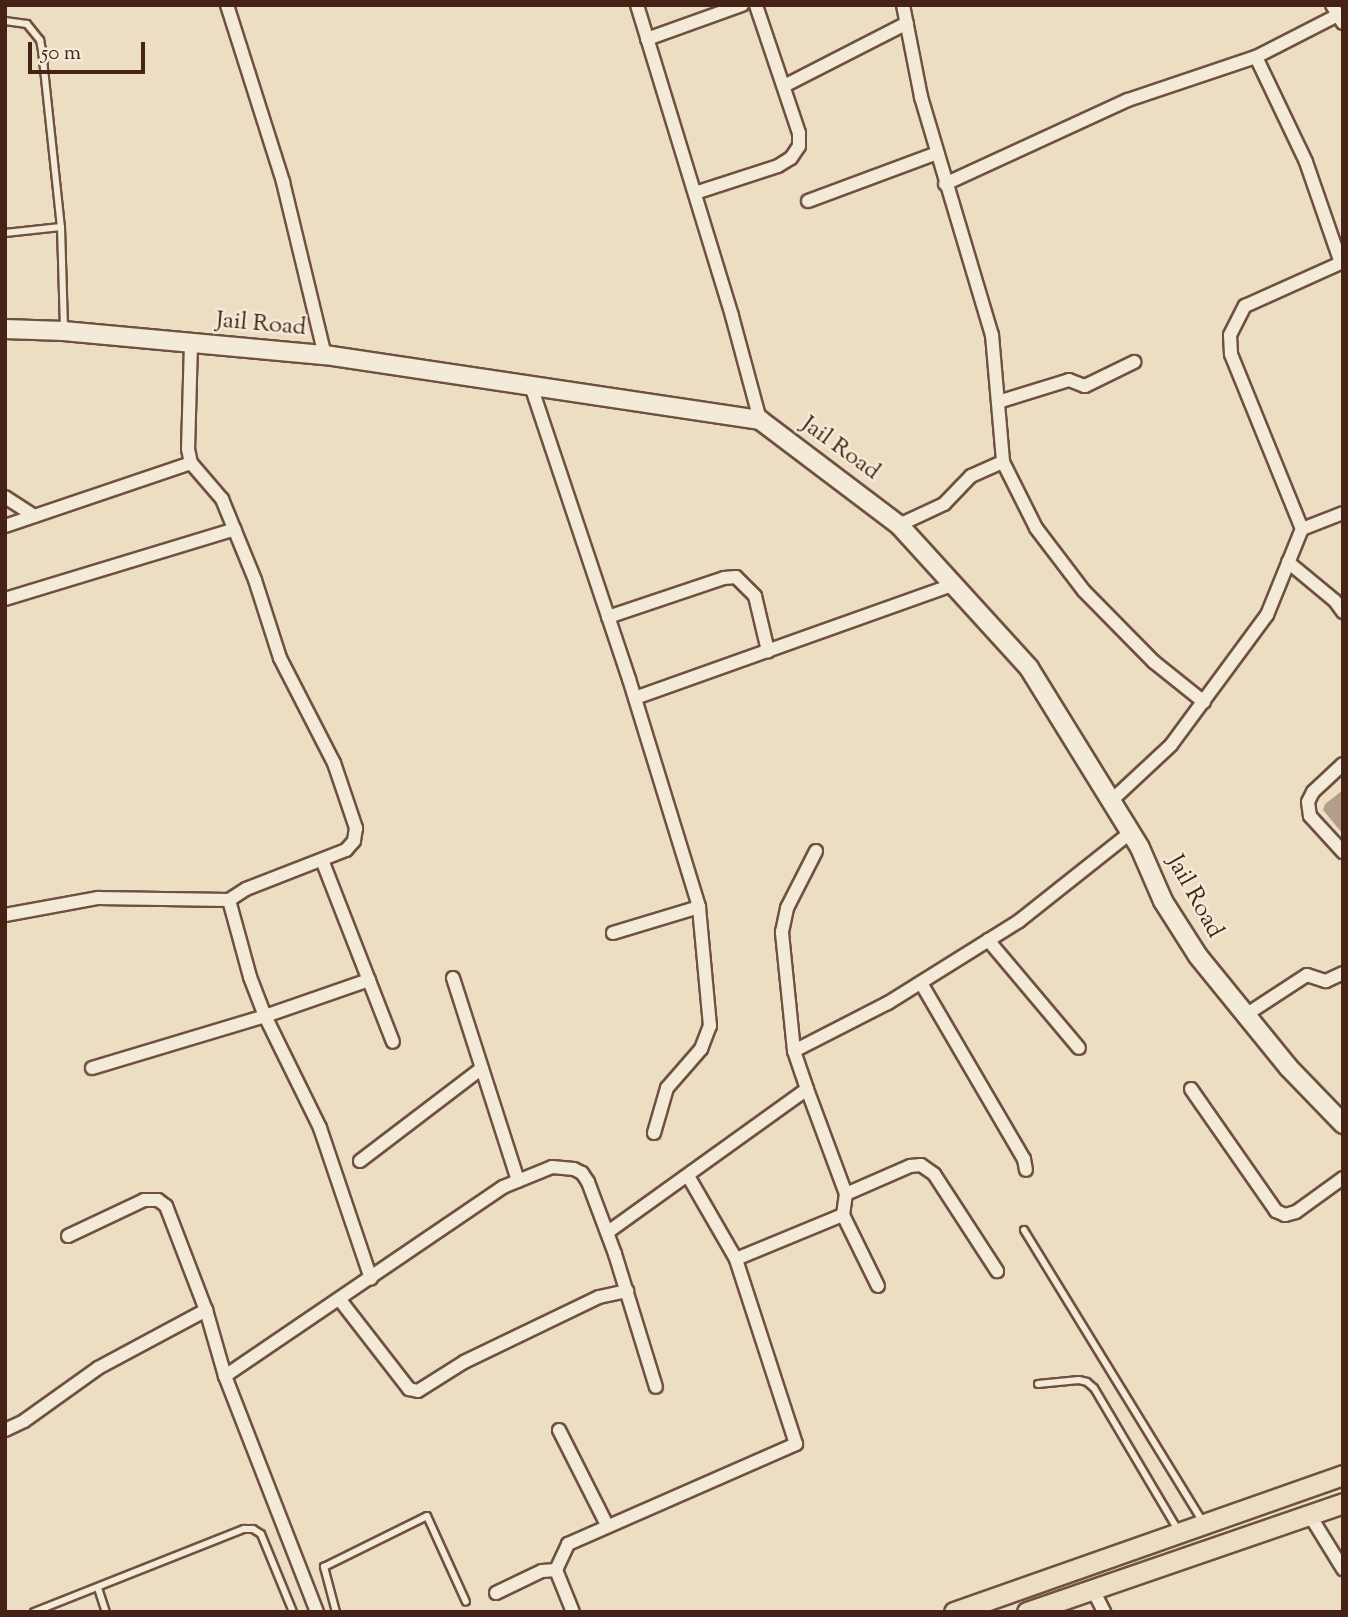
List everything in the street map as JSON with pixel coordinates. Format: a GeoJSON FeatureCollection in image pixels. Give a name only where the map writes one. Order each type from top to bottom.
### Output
{"type":"FeatureCollection","features":[{"type":"Feature","properties":{"kind":"main road"},"geometry":{"type":"LineString","coordinates":[[954,1612],[1343,1475]]}},
{"type":"Feature","properties":{"kind":"main road"},"geometry":{"type":"LineString","coordinates":[[1027,1612],[1343,1503]]}},
{"type":"Feature","properties":{"kind":"street"},"geometry":{"type":"LineString","coordinates":[[227,5],[283,182],[325,355]]}},
{"type":"Feature","properties":{"kind":"street"},"geometry":{"type":"LineString","coordinates":[[637,5],[695,193],[760,420]]}},
{"type":"Feature","properties":{"kind":"street"},"geometry":{"type":"LineString","coordinates":[[647,39],[742,5]]}},
{"type":"Feature","properties":{"kind":"street"},"geometry":{"type":"LineString","coordinates":[[695,193],[778,166],[791,158],[799,146],[799,132],[756,5]]}},
{"type":"Feature","properties":{"kind":"street"},"geometry":{"type":"LineString","coordinates":[[904,5],[921,97],[992,335],[1003,462],[1036,528],[1084,591],[1154,662],[1204,702]]}},
{"type":"Feature","properties":{"kind":"street"},"geometry":{"type":"LineString","coordinates":[[945,184],[1128,100],[1256,57],[1337,15]]}},
{"type":"Feature","properties":{"kind":"street"},"geometry":{"type":"LineString","coordinates":[[783,86],[907,23]]}},
{"type":"Feature","properties":{"kind":"street"},"geometry":{"type":"LineString","coordinates":[[1111,801],[1171,745],[1204,702],[1219,676],[1267,615],[1302,529],[1231,354],[1230,335],[1245,306],[1342,262],[1306,162],[1256,57]]}},
{"type":"Feature","properties":{"kind":"street"},"geometry":{"type":"LineString","coordinates":[[808,201],[937,153]]}},
{"type":"Feature","properties":{"kind":"street","name":"Jail Road"},"geometry":{"type":"LineString","coordinates":[[5,329],[64,331],[325,355],[760,420],[899,525],[1029,668],[1130,833],[1163,901],[1198,956],[1244,1016],[1343,1124]]}},
{"type":"Feature","properties":{"kind":"street"},"geometry":{"type":"LineString","coordinates":[[5,915],[98,898],[229,900],[246,889],[346,850],[354,841],[354,818],[334,763],[280,658],[235,529],[222,499],[191,463],[188,449],[191,344]]}},
{"type":"Feature","properties":{"kind":"street"},"geometry":{"type":"LineString","coordinates":[[998,402],[1069,380],[1085,386],[1134,362]]}},
{"type":"Feature","properties":{"kind":"street"},"geometry":{"type":"LineString","coordinates":[[531,386],[635,698],[699,907],[710,1026],[701,1049],[667,1088],[654,1133]]}},
{"type":"Feature","properties":{"kind":"street"},"geometry":{"type":"LineString","coordinates":[[899,525],[944,504],[971,476],[1003,462]]}},
{"type":"Feature","properties":{"kind":"street"},"geometry":{"type":"LineString","coordinates":[[5,526],[191,463]]}},
{"type":"Feature","properties":{"kind":"street"},"geometry":{"type":"LineString","coordinates":[[5,497],[34,516]]}},
{"type":"Feature","properties":{"kind":"street"},"geometry":{"type":"LineString","coordinates":[[1302,529],[1343,513]]}},
{"type":"Feature","properties":{"kind":"street"},"geometry":{"type":"LineString","coordinates":[[5,599],[235,529]]}},
{"type":"Feature","properties":{"kind":"street"},"geometry":{"type":"LineString","coordinates":[[1288,562],[1335,601],[1343,612]]}},
{"type":"Feature","properties":{"kind":"street"},"geometry":{"type":"LineString","coordinates":[[608,617],[724,578],[736,577],[755,596],[768,651]]}},
{"type":"Feature","properties":{"kind":"street"},"geometry":{"type":"LineString","coordinates":[[635,698],[953,586]]}},
{"type":"Feature","properties":{"kind":"street"},"geometry":{"type":"LineString","coordinates":[[1343,764],[1313,792],[1308,802],[1310,816],[1343,852]]}},
{"type":"Feature","properties":{"kind":"street"},"geometry":{"type":"LineString","coordinates":[[794,1051],[888,1003],[1019,921],[1130,833]]}},
{"type":"Feature","properties":{"kind":"street"},"geometry":{"type":"LineString","coordinates":[[817,851],[787,908],[782,932],[794,1051],[846,1194],[843,1214],[878,1286]]}},
{"type":"Feature","properties":{"kind":"street"},"geometry":{"type":"LineString","coordinates":[[322,860],[393,1042]]}},
{"type":"Feature","properties":{"kind":"street"},"geometry":{"type":"LineString","coordinates":[[229,900],[250,977],[265,1016],[320,1128],[371,1279]]}},
{"type":"Feature","properties":{"kind":"street"},"geometry":{"type":"LineString","coordinates":[[613,933],[699,907]]}},
{"type":"Feature","properties":{"kind":"street"},"geometry":{"type":"LineString","coordinates":[[988,940],[1079,1048]]}},
{"type":"Feature","properties":{"kind":"street"},"geometry":{"type":"LineString","coordinates":[[1244,1016],[1307,975],[1326,981],[1343,973]]}},
{"type":"Feature","properties":{"kind":"street"},"geometry":{"type":"LineString","coordinates":[[453,978],[518,1181]]}},
{"type":"Feature","properties":{"kind":"street"},"geometry":{"type":"LineString","coordinates":[[92,1068],[265,1016],[369,980]]}},
{"type":"Feature","properties":{"kind":"street"},"geometry":{"type":"LineString","coordinates":[[921,983],[1024,1159],[1026,1170]]}},
{"type":"Feature","properties":{"kind":"street"},"geometry":{"type":"LineString","coordinates":[[360,1161],[482,1069]]}},
{"type":"Feature","properties":{"kind":"street"},"geometry":{"type":"LineString","coordinates":[[608,1232],[807,1089]]}},
{"type":"Feature","properties":{"kind":"street"},"geometry":{"type":"LineString","coordinates":[[1191,1089],[1276,1210],[1285,1215],[1296,1212],[1343,1178]]}},
{"type":"Feature","properties":{"kind":"street"},"geometry":{"type":"LineString","coordinates":[[846,1194],[910,1167],[921,1165],[934,1174],[997,1271]]}},
{"type":"Feature","properties":{"kind":"street"},"geometry":{"type":"LineString","coordinates":[[225,1376],[503,1187],[552,1167],[574,1169],[588,1182],[608,1232],[656,1387]]}},
{"type":"Feature","properties":{"kind":"street"},"geometry":{"type":"LineString","coordinates":[[573,1612],[556,1570],[568,1544],[796,1444],[736,1259],[688,1176]]}},
{"type":"Feature","properties":{"kind":"street"},"geometry":{"type":"LineString","coordinates":[[68,1236],[144,1200],[158,1200],[166,1206],[206,1310],[225,1376],[317,1612]]}},
{"type":"Feature","properties":{"kind":"street"},"geometry":{"type":"LineString","coordinates":[[736,1259],[843,1214]]}},
{"type":"Feature","properties":{"kind":"street"},"geometry":{"type":"LineString","coordinates":[[340,1300],[409,1389],[418,1391],[464,1362],[586,1303],[627,1291]]}},
{"type":"Feature","properties":{"kind":"street"},"geometry":{"type":"LineString","coordinates":[[5,1430],[24,1421],[98,1368],[206,1310]]}},
{"type":"Feature","properties":{"kind":"street"},"geometry":{"type":"LineString","coordinates":[[559,1430],[607,1525]]}},
{"type":"Feature","properties":{"kind":"street"},"geometry":{"type":"LineString","coordinates":[[1310,1514],[1343,1569]]}},
{"type":"Feature","properties":{"kind":"street"},"geometry":{"type":"LineString","coordinates":[[496,1593],[542,1571],[556,1570]]}},
{"type":"Feature","properties":{"kind":"street"},"geometry":{"type":"LineString","coordinates":[[1093,1590],[1104,1612]]}},
{"type":"Feature","properties":{"kind":"lane"},"geometry":{"type":"LineString","coordinates":[[5,21],[27,24],[40,40],[42,50],[61,227],[64,331]]}},
{"type":"Feature","properties":{"kind":"lane"},"geometry":{"type":"LineString","coordinates":[[5,233],[61,227]]}},
{"type":"Feature","properties":{"kind":"lane"},"geometry":{"type":"LineString","coordinates":[[1024,1230],[1204,1523]]}},
{"type":"Feature","properties":{"kind":"lane"},"geometry":{"type":"LineString","coordinates":[[1038,1384],[1079,1380],[1087,1381],[1094,1388],[1179,1532]]}},
{"type":"Feature","properties":{"kind":"lane"},"geometry":{"type":"LineString","coordinates":[[336,1612],[324,1567],[427,1516],[466,1602]]}},
{"type":"Feature","properties":{"kind":"lane"},"geometry":{"type":"LineString","coordinates":[[34,1612],[244,1530],[253,1529],[261,1534],[267,1546],[293,1612]]}},
{"type":"Feature","properties":{"kind":"lane"},"geometry":{"type":"LineString","coordinates":[[97,1588],[106,1612]]}},
{"type":"Feature","properties":{"kind":"shaded area"},"geometry":{"type":"Polygon","coordinates":[[[1343,790],[1343,834],[1323,810],[1325,804],[1343,790]]]}}]}
